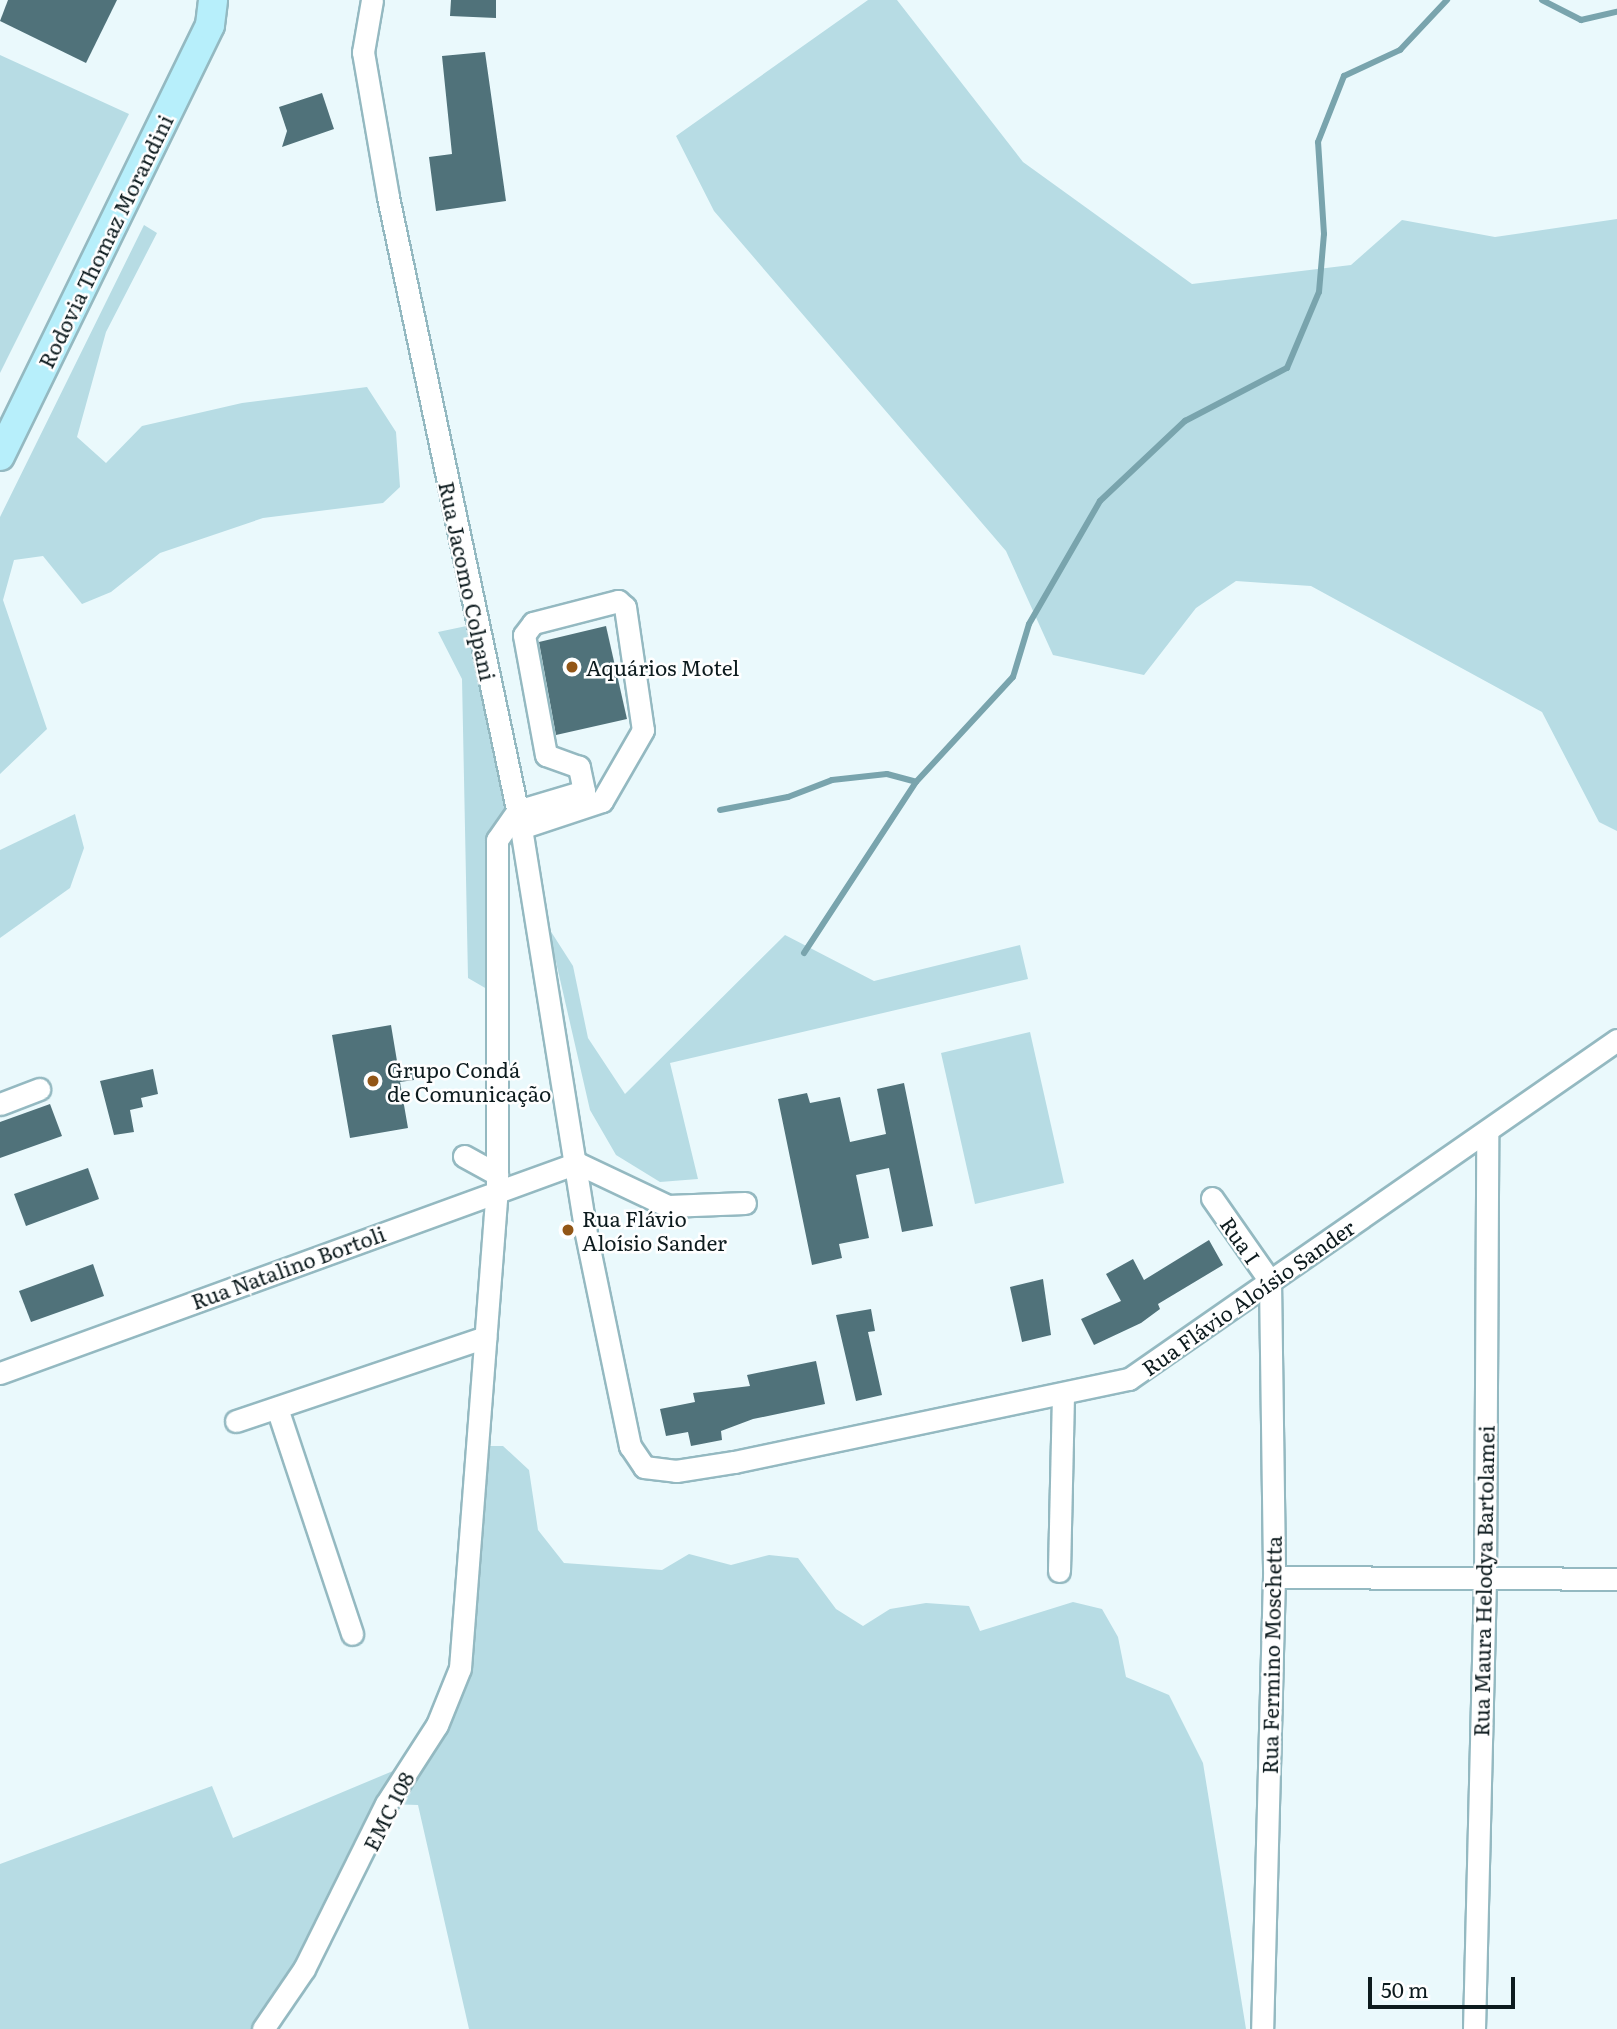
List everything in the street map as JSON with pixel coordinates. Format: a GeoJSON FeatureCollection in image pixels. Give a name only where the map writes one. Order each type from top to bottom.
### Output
{"type":"FeatureCollection","features":[{"type":"Feature","properties":{"kind":"main road","name":"Rodovia Thomaz Morandini"},"geometry":{"type":"LineString","coordinates":[[0,456],[211,12],[235,0]]}},
{"type":"Feature","properties":{"kind":"street","name":"Rua Jacomo Colpani"},"geometry":{"type":"LineString","coordinates":[[372,0],[363,52],[388,197],[519,820],[577,1163]]}},
{"type":"Feature","properties":{"kind":"street"},"geometry":{"type":"LineString","coordinates":[[618,601],[625,607],[643,730],[602,801],[519,820],[584,791],[579,767],[546,755],[524,635],[533,623],[618,601]]}},
{"type":"Feature","properties":{"kind":"street","name":"EMC 108"},"geometry":{"type":"LineString","coordinates":[[263,2029],[304,1969],[386,1804],[437,1725],[460,1668],[497,1182],[497,840],[519,820]]}},
{"type":"Feature","properties":{"kind":"street","name":"Rua Flávio Aloísio Sander"},"geometry":{"type":"LineString","coordinates":[[577,1163],[630,1446],[644,1467],[676,1471],[1063,1397],[1129,1379],[1163,1360],[1270,1281],[1617,1040]]}},
{"type":"Feature","properties":{"kind":"street"},"geometry":{"type":"LineString","coordinates":[[0,1104],[39,1090]]}},
{"type":"Feature","properties":{"kind":"street","name":"Rua Maura Helodya Bartolamei"},"geometry":{"type":"LineString","coordinates":[[1474,2029],[1485,1578],[1486,1132]]}},
{"type":"Feature","properties":{"kind":"street"},"geometry":{"type":"LineString","coordinates":[[464,1156],[497,1182]]}},
{"type":"Feature","properties":{"kind":"street"},"geometry":{"type":"LineString","coordinates":[[577,1163],[668,1206],[745,1203]]}},
{"type":"Feature","properties":{"kind":"street","name":"Rua Natalino Bortoli"},"geometry":{"type":"LineString","coordinates":[[0,1373],[497,1182],[577,1163]]}},
{"type":"Feature","properties":{"kind":"street","name":"Rua I"},"geometry":{"type":"LineString","coordinates":[[1212,1198],[1270,1281]]}},
{"type":"Feature","properties":{"kind":"street","name":"Rua Fermino Moschetta"},"geometry":{"type":"LineString","coordinates":[[1262,2029],[1274,1577],[1270,1281]]}},
{"type":"Feature","properties":{"kind":"street"},"geometry":{"type":"LineString","coordinates":[[236,1421],[485,1337]]}},
{"type":"Feature","properties":{"kind":"street"},"geometry":{"type":"LineString","coordinates":[[1059,1571],[1063,1397]]}},
{"type":"Feature","properties":{"kind":"street"},"geometry":{"type":"LineString","coordinates":[[277,1408],[352,1634]]}},
{"type":"Feature","properties":{"kind":"street"},"geometry":{"type":"LineString","coordinates":[[1274,1577],[1617,1579]]}},
{"type":"Feature","properties":{"kind":"shaded area"},"geometry":{"type":"Polygon","coordinates":[[[868,0],[897,0],[1023,162],[1192,284],[1351,265],[1402,220],[1495,237],[1617,219],[1617,831],[1599,822],[1542,712],[1311,586],[1236,581],[1196,608],[1144,675],[1053,655],[1006,551],[714,211],[676,136],[868,0]]]}},
{"type":"Feature","properties":{"kind":"shaded area"},"geometry":{"type":"Polygon","coordinates":[[[0,55],[129,114],[0,373],[0,55]]]}},
{"type":"Feature","properties":{"kind":"shaded area"},"geometry":{"type":"Polygon","coordinates":[[[144,225],[157,233],[106,332],[77,437],[106,463],[142,426],[242,403],[367,387],[396,432],[400,487],[383,503],[263,518],[160,553],[111,592],[82,604],[43,556],[14,560],[3,600],[47,729],[0,774],[0,517],[144,225]]]}},
{"type":"Feature","properties":{"kind":"shaded area"},"geometry":{"type":"Polygon","coordinates":[[[476,624],[517,811],[502,824],[499,996],[468,978],[462,679],[438,632],[476,624]]]}},
{"type":"Feature","properties":{"kind":"shaded area"},"geometry":{"type":"Polygon","coordinates":[[[75,814],[84,848],[70,888],[0,938],[0,850],[75,814]]]}},
{"type":"Feature","properties":{"kind":"shaded area"},"geometry":{"type":"Polygon","coordinates":[[[548,927],[573,966],[588,1038],[625,1094],[785,935],[874,981],[1020,945],[1028,979],[670,1063],[698,1179],[660,1182],[616,1155],[590,1110],[548,927]]]}},
{"type":"Feature","properties":{"kind":"shaded area"},"geometry":{"type":"Polygon","coordinates":[[[1030,1032],[1064,1183],[975,1204],[941,1053],[1030,1032]]]}},
{"type":"Feature","properties":{"kind":"shaded area"},"geometry":{"type":"Polygon","coordinates":[[[477,1446],[503,1446],[529,1470],[538,1530],[564,1563],[662,1570],[689,1554],[731,1565],[769,1555],[798,1558],[836,1609],[863,1626],[890,1609],[926,1603],[969,1606],[980,1631],[1073,1602],[1102,1609],[1118,1637],[1126,1677],[1169,1695],[1203,1763],[1246,2029],[469,2029],[418,1805],[387,1804],[263,2029],[0,2029],[0,1864],[212,1786],[233,1838],[412,1763],[460,1668],[477,1446]]]}},
{"type":"Feature","properties":{"kind":"building"},"geometry":{"type":"Polygon","coordinates":[[[8,0],[117,0],[86,63],[0,21],[8,0]]]}},
{"type":"Feature","properties":{"kind":"building"},"geometry":{"type":"Polygon","coordinates":[[[451,0],[496,0],[496,18],[450,16],[451,0]]]}},
{"type":"Feature","properties":{"kind":"building"},"geometry":{"type":"Polygon","coordinates":[[[485,52],[506,201],[436,211],[429,157],[452,154],[442,56],[485,52]]]}},
{"type":"Feature","properties":{"kind":"building"},"geometry":{"type":"Polygon","coordinates":[[[322,93],[334,129],[282,147],[287,131],[279,107],[322,93]]]}},
{"type":"Feature","properties":{"kind":"building"},"geometry":{"type":"Polygon","coordinates":[[[606,626],[627,719],[556,735],[539,642],[606,626]]]}},
{"type":"Feature","properties":{"kind":"building","name":"Grupo Condá de Comunicação"},"geometry":{"type":"Polygon","coordinates":[[[391,1025],[398,1067],[411,1065],[414,1080],[400,1082],[408,1128],[350,1138],[332,1035],[391,1025]]]}},
{"type":"Feature","properties":{"kind":"building"},"geometry":{"type":"Polygon","coordinates":[[[153,1069],[158,1094],[141,1098],[143,1107],[130,1110],[134,1132],[114,1135],[100,1081],[153,1069]]]}},
{"type":"Feature","properties":{"kind":"building"},"geometry":{"type":"Polygon","coordinates":[[[904,1083],[933,1226],[902,1232],[889,1168],[856,1175],[869,1238],[839,1244],[842,1258],[812,1265],[778,1099],[807,1093],[810,1103],[840,1097],[850,1142],[886,1134],[877,1089],[904,1083]]]}},
{"type":"Feature","properties":{"kind":"building"},"geometry":{"type":"Polygon","coordinates":[[[50,1104],[62,1136],[0,1158],[0,1122],[50,1104]]]}},
{"type":"Feature","properties":{"kind":"building"},"geometry":{"type":"Polygon","coordinates":[[[88,1168],[99,1199],[26,1226],[14,1194],[88,1168]]]}},
{"type":"Feature","properties":{"kind":"building"},"geometry":{"type":"Polygon","coordinates":[[[1209,1240],[1223,1265],[1158,1304],[1160,1309],[1141,1323],[1094,1345],[1081,1319],[1121,1301],[1106,1274],[1133,1259],[1144,1280],[1209,1240]]]}},
{"type":"Feature","properties":{"kind":"building"},"geometry":{"type":"Polygon","coordinates":[[[93,1264],[104,1296],[31,1322],[19,1291],[93,1264]]]}},
{"type":"Feature","properties":{"kind":"building"},"geometry":{"type":"Polygon","coordinates":[[[1043,1279],[1051,1335],[1022,1342],[1010,1287],[1043,1279]]]}},
{"type":"Feature","properties":{"kind":"building"},"geometry":{"type":"Polygon","coordinates":[[[871,1309],[875,1331],[868,1332],[882,1395],[856,1401],[836,1315],[871,1309]]]}},
{"type":"Feature","properties":{"kind":"building"},"geometry":{"type":"Polygon","coordinates":[[[816,1361],[825,1404],[753,1419],[721,1431],[722,1440],[691,1446],[688,1432],[666,1436],[660,1409],[695,1402],[693,1393],[750,1386],[747,1375],[816,1361]]]}},
{"type":"Feature","properties":{"kind":"waterway"},"geometry":{"type":"LineString","coordinates":[[804,953],[916,782],[1013,677],[1029,624],[1100,501],[1185,421],[1287,368],[1319,292],[1324,234],[1318,142],[1344,76],[1400,50],[1447,0]]}},
{"type":"Feature","properties":{"kind":"waterway"},"geometry":{"type":"LineString","coordinates":[[1542,0],[1581,20],[1617,12]]}},
{"type":"Feature","properties":{"kind":"waterway"},"geometry":{"type":"LineString","coordinates":[[720,810],[788,797],[832,780],[887,774],[916,782]]}},
{"type":"Feature","properties":{"kind":"place","name":"Aquários Motel"},"geometry":{"type":"Point","coordinates":[572,667]}},
{"type":"Feature","properties":{"kind":"place","name":"Grupo Condá de Comunicação"},"geometry":{"type":"Point","coordinates":[373,1081]}},
{"type":"Feature","properties":{"kind":"place","name":"Rua Flávio Aloísio Sander"},"geometry":{"type":"Point","coordinates":[568,1230]}}]}
